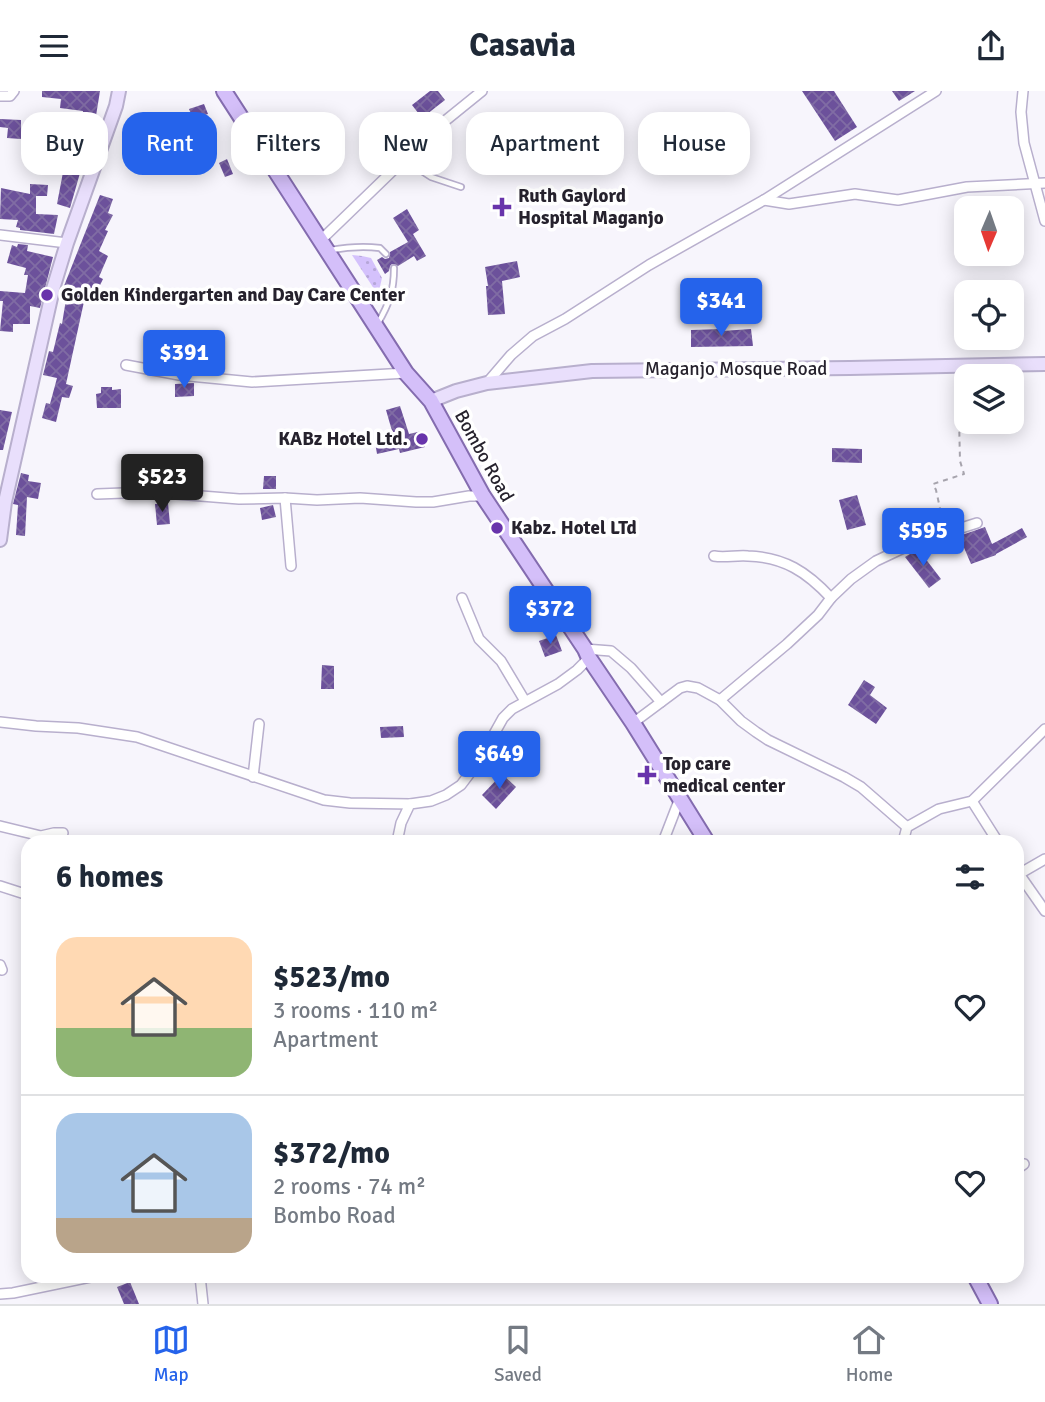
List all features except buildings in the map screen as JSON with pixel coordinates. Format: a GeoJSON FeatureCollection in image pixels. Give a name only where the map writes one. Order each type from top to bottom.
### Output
{"type":"FeatureCollection","features":[{"type":"Feature","properties":{"kind":"main road","name":"Bombo Road"},"geometry":{"type":"LineString","coordinates":[[224,91],[406,373],[432,401],[482,496],[633,723],[703,835]]}},
{"type":"Feature","properties":{"kind":"main road"},"geometry":{"type":"LineString","coordinates":[[979,1283],[990,1304]]}},
{"type":"Feature","properties":{"kind":"street"},"geometry":{"type":"LineString","coordinates":[[0,96],[10,96],[14,91]]}},
{"type":"Feature","properties":{"kind":"street"},"geometry":{"type":"LineString","coordinates":[[0,540],[3,501],[50,303],[67,243],[107,133],[119,91]]}},
{"type":"Feature","properties":{"kind":"street"},"geometry":{"type":"LineString","coordinates":[[452,115],[482,91]]}},
{"type":"Feature","properties":{"kind":"street"},"geometry":{"type":"LineString","coordinates":[[487,383],[511,355],[533,336],[565,319],[649,265],[764,200],[936,91]]}},
{"type":"Feature","properties":{"kind":"street"},"geometry":{"type":"LineString","coordinates":[[1023,91],[1021,111],[1024,143],[1040,183],[1045,221]]}},
{"type":"Feature","properties":{"kind":"street"},"geometry":{"type":"LineString","coordinates":[[324,245],[389,175]]}},
{"type":"Feature","properties":{"kind":"street"},"geometry":{"type":"LineString","coordinates":[[764,200],[789,204],[855,194],[898,200],[967,187],[1040,183]]}},
{"type":"Feature","properties":{"kind":"street"},"geometry":{"type":"LineString","coordinates":[[0,235],[67,243]]}},
{"type":"Feature","properties":{"kind":"street","name":"Maganjo Mosque Road"},"geometry":{"type":"LineString","coordinates":[[1024,364],[1045,364]]}},
{"type":"Feature","properties":{"kind":"street"},"geometry":{"type":"LineString","coordinates":[[126,365],[191,376],[252,381],[406,373]]}},
{"type":"Feature","properties":{"kind":"street","name":"Maganjo Mosque Road"},"geometry":{"type":"LineString","coordinates":[[432,401],[487,383],[592,371],[954,366]]}},
{"type":"Feature","properties":{"kind":"street"},"geometry":{"type":"LineString","coordinates":[[97,494],[151,492],[239,499],[360,498],[416,502],[482,496]]}},
{"type":"Feature","properties":{"kind":"street"},"geometry":{"type":"LineString","coordinates":[[285,498],[291,566]]}},
{"type":"Feature","properties":{"kind":"street"},"geometry":{"type":"LineString","coordinates":[[720,700],[787,644],[851,579],[876,561],[914,543],[977,523]]}},
{"type":"Feature","properties":{"kind":"street"},"geometry":{"type":"LineString","coordinates":[[714,557],[746,555],[774,559],[811,578],[831,598]]}},
{"type":"Feature","properties":{"kind":"street"},"geometry":{"type":"LineString","coordinates":[[462,598],[479,639],[501,661],[525,701]]}},
{"type":"Feature","properties":{"kind":"street"},"geometry":{"type":"LineString","coordinates":[[0,722],[78,728],[137,737],[324,800],[410,804],[439,798],[461,786],[479,761],[503,718],[512,709],[558,684],[577,670],[587,653],[611,652],[631,668],[661,702]]}},
{"type":"Feature","properties":{"kind":"street"},"geometry":{"type":"LineString","coordinates":[[633,723],[673,692],[687,686],[698,688],[720,700],[741,721],[768,740],[861,787],[907,827]]}},
{"type":"Feature","properties":{"kind":"street"},"geometry":{"type":"LineString","coordinates":[[253,776],[259,724]]}},
{"type":"Feature","properties":{"kind":"street"},"geometry":{"type":"LineString","coordinates":[[905,835],[907,827],[939,809],[972,801],[1045,729]]}},
{"type":"Feature","properties":{"kind":"street"},"geometry":{"type":"LineString","coordinates":[[666,835],[680,798]]}},
{"type":"Feature","properties":{"kind":"street"},"geometry":{"type":"LineString","coordinates":[[972,801],[994,835]]}},
{"type":"Feature","properties":{"kind":"street"},"geometry":{"type":"LineString","coordinates":[[398,835],[410,804]]}},
{"type":"Feature","properties":{"kind":"street"},"geometry":{"type":"LineString","coordinates":[[0,826],[37,835]]}},
{"type":"Feature","properties":{"kind":"street"},"geometry":{"type":"LineString","coordinates":[[45,835],[63,833]]}},
{"type":"Feature","properties":{"kind":"street"},"geometry":{"type":"LineString","coordinates":[[1024,870],[1045,859]]}},
{"type":"Feature","properties":{"kind":"street"},"geometry":{"type":"LineString","coordinates":[[1024,881],[1045,911]]}},
{"type":"Feature","properties":{"kind":"street"},"geometry":{"type":"LineString","coordinates":[[0,886],[21,893]]}},
{"type":"Feature","properties":{"kind":"street"},"geometry":{"type":"LineString","coordinates":[[0,1294],[61,1283]]}},
{"type":"Feature","properties":{"kind":"street"},"geometry":{"type":"LineString","coordinates":[[201,1283],[203,1304]]}},
{"type":"Feature","properties":{"kind":"lane"},"geometry":{"type":"LineString","coordinates":[[428,175],[461,187]]}},
{"type":"Feature","properties":{"kind":"lane"},"geometry":{"type":"LineString","coordinates":[[324,245],[368,246],[380,248],[386,254]]}},
{"type":"Feature","properties":{"kind":"lane"},"geometry":{"type":"LineString","coordinates":[[376,327],[390,302],[394,268]]}},
{"type":"Feature","properties":{"kind":"path"},"geometry":{"type":"LineString","coordinates":[[945,534],[933,484],[964,474],[960,461],[959,434]]}},
{"type":"Feature","properties":{"kind":"shaded area"},"geometry":{"type":"Polygon","coordinates":[[[352,255],[371,258],[382,278],[378,295],[352,255]]]}},
{"type":"Feature","properties":{"kind":"place","name":"Ruth Gaylord Hospital Maganjo"},"geometry":{"type":"Point","coordinates":[502,207]}},
{"type":"Feature","properties":{"kind":"place","name":"Golden Kindergarten and Day Care Center"},"geometry":{"type":"Point","coordinates":[47,295]}},
{"type":"Feature","properties":{"kind":"place","name":"KABz Hotel Ltd."},"geometry":{"type":"Point","coordinates":[422,439]}},
{"type":"Feature","properties":{"kind":"place","name":"Kabz. Hotel LTd"},"geometry":{"type":"Point","coordinates":[497,528]}},
{"type":"Feature","properties":{"kind":"place","name":"Top care medical center"},"geometry":{"type":"Point","coordinates":[647,775]}}]}
